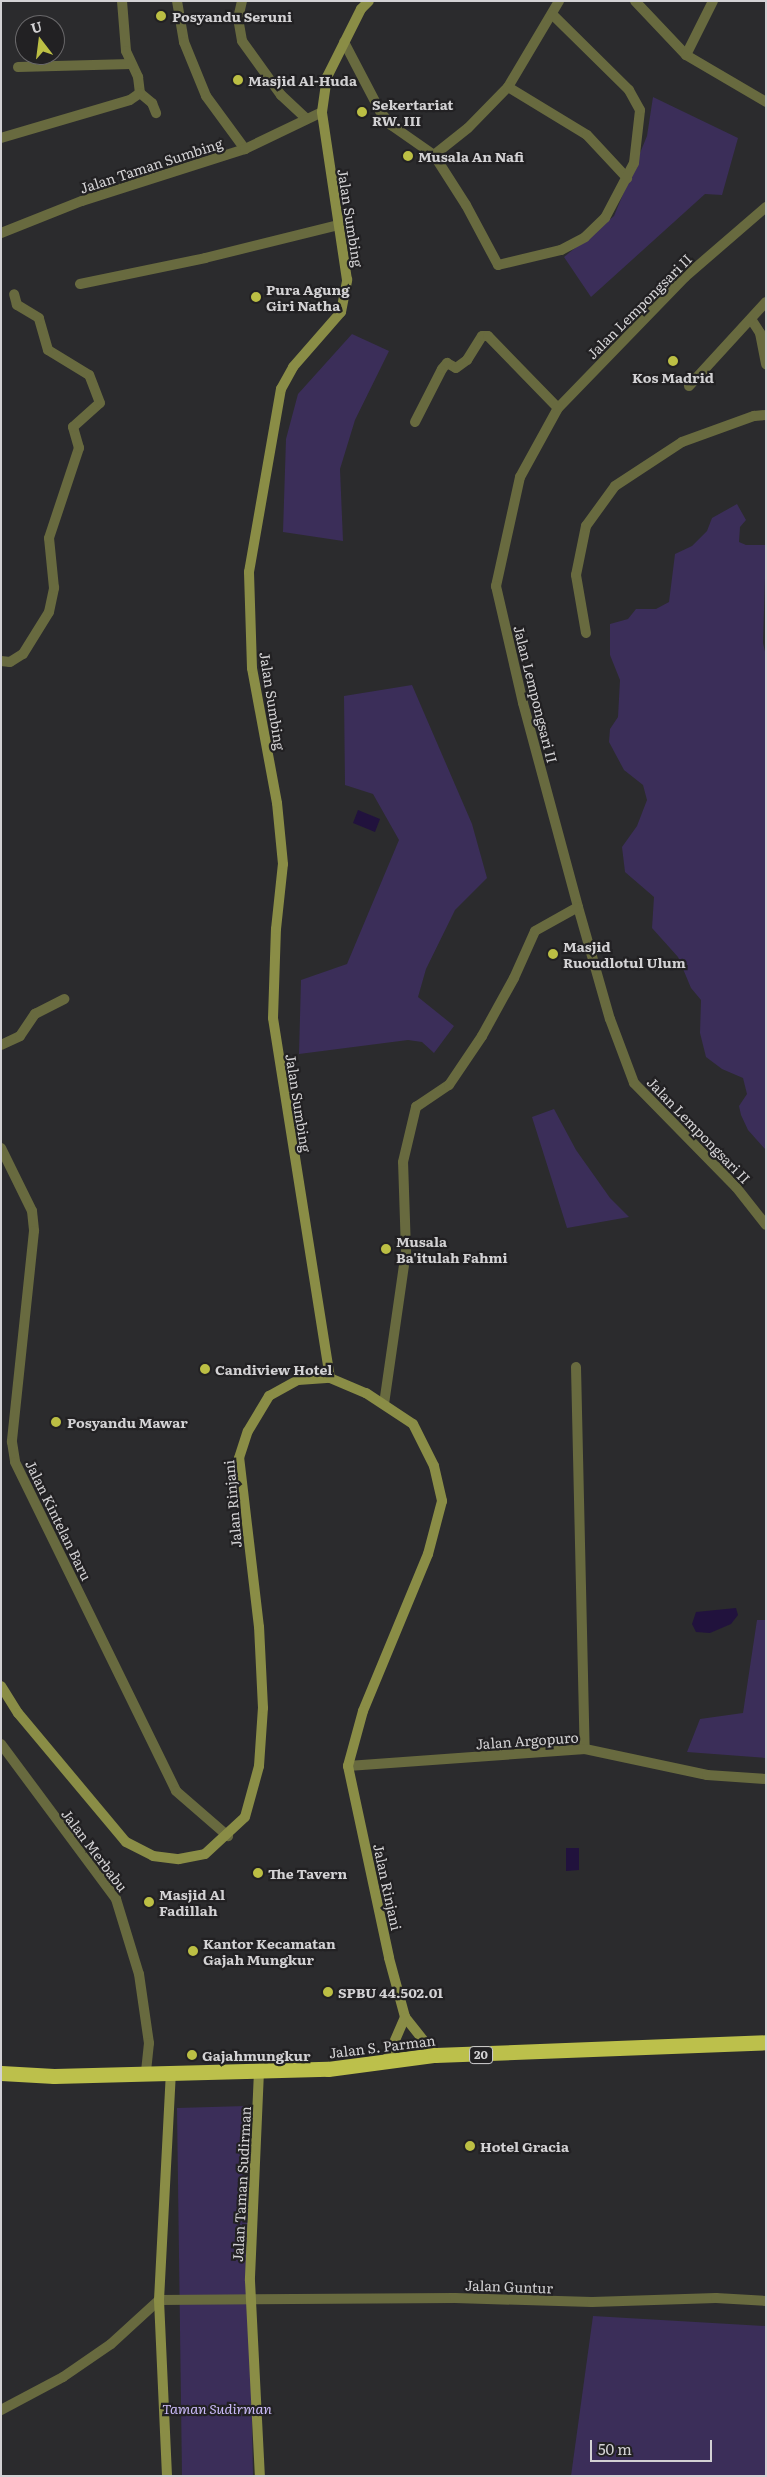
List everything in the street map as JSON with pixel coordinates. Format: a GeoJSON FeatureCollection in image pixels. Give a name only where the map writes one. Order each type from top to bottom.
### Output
{"type":"FeatureCollection","features":[{"type":"Feature","properties":{"kind":"highway","name":"Jalan S. Parman"},"geometry":{"type":"LineString","coordinates":[[1,2073],[171,2074],[328,2069],[434,2055],[766,2042]]}},
{"type":"Feature","properties":{"kind":"street"},"geometry":{"type":"LineString","coordinates":[[122,1],[124,38],[130,64],[138,77],[140,93],[152,103],[156,113]]}},
{"type":"Feature","properties":{"kind":"street"},"geometry":{"type":"LineString","coordinates":[[178,1],[178,21],[184,42],[206,96],[244,149]]}},
{"type":"Feature","properties":{"kind":"street"},"geometry":{"type":"LineString","coordinates":[[242,1],[238,18],[242,41],[281,95],[307,119]]}},
{"type":"Feature","properties":{"kind":"street","name":"Jalan Sumbing"},"geometry":{"type":"LineString","coordinates":[[330,1378],[273,1018],[276,929],[284,864],[277,803],[252,668],[250,572],[281,389],[293,367],[341,312],[347,280],[322,112],[327,77],[344,42],[369,1]]}},
{"type":"Feature","properties":{"kind":"street"},"geometry":{"type":"LineString","coordinates":[[434,155],[468,128],[508,86],[553,15],[559,1]]}},
{"type":"Feature","properties":{"kind":"street"},"geometry":{"type":"LineString","coordinates":[[635,1],[686,55],[766,102]]}},
{"type":"Feature","properties":{"kind":"street"},"geometry":{"type":"LineString","coordinates":[[686,55],[713,1]]}},
{"type":"Feature","properties":{"kind":"street"},"geometry":{"type":"LineString","coordinates":[[344,42],[386,118],[409,139],[434,155],[466,205],[498,266],[561,250],[585,237],[605,218],[627,178],[638,149],[640,110],[636,100],[553,15]]}},
{"type":"Feature","properties":{"kind":"street"},"geometry":{"type":"LineString","coordinates":[[18,67],[130,64]]}},
{"type":"Feature","properties":{"kind":"street"},"geometry":{"type":"LineString","coordinates":[[508,86],[587,135],[627,178]]}},
{"type":"Feature","properties":{"kind":"street"},"geometry":{"type":"LineString","coordinates":[[1,138],[130,100],[140,93]]}},
{"type":"Feature","properties":{"kind":"street","name":"Jalan Taman Sumbing"},"geometry":{"type":"LineString","coordinates":[[1,233],[82,201],[244,149],[322,112]]}},
{"type":"Feature","properties":{"kind":"street","name":"Jalan Lempongsari II"},"geometry":{"type":"LineString","coordinates":[[766,207],[685,277],[558,408],[520,478],[496,586],[523,703],[578,907],[610,1019],[634,1083],[736,1187],[766,1225]]}},
{"type":"Feature","properties":{"kind":"street"},"geometry":{"type":"LineString","coordinates":[[80,284],[205,258],[338,224]]}},
{"type":"Feature","properties":{"kind":"street"},"geometry":{"type":"LineString","coordinates":[[1,661],[10,662],[23,654],[52,606],[54,588],[48,538],[77,454],[78,442],[74,427],[100,403],[89,375],[48,350],[39,318],[18,305],[14,294]]}},
{"type":"Feature","properties":{"kind":"street"},"geometry":{"type":"LineString","coordinates":[[689,386],[766,302]]}},
{"type":"Feature","properties":{"kind":"street"},"geometry":{"type":"LineString","coordinates":[[751,319],[760,333],[766,364]]}},
{"type":"Feature","properties":{"kind":"street"},"geometry":{"type":"LineString","coordinates":[[415,422],[442,369],[447,363],[456,368],[467,360],[482,336],[488,336],[558,408]]}},
{"type":"Feature","properties":{"kind":"street"},"geometry":{"type":"LineString","coordinates":[[586,633],[576,575],[586,526],[615,486],[682,442],[754,416],[766,415]]}},
{"type":"Feature","properties":{"kind":"street"},"geometry":{"type":"LineString","coordinates":[[384,1404],[406,1251],[403,1162],[416,1107],[449,1085],[487,1027],[535,931],[578,907]]}},
{"type":"Feature","properties":{"kind":"street"},"geometry":{"type":"LineString","coordinates":[[1,1045],[20,1036],[35,1014],[64,999]]}},
{"type":"Feature","properties":{"kind":"street","name":"Jalan Kintelan Baru"},"geometry":{"type":"LineString","coordinates":[[1,1148],[32,1211],[34,1231],[12,1442],[15,1462],[176,1791],[228,1836]]}},
{"type":"Feature","properties":{"kind":"street"},"geometry":{"type":"LineString","coordinates":[[576,1367],[585,1749]]}},
{"type":"Feature","properties":{"kind":"street","name":"Jalan Rinjani"},"geometry":{"type":"LineString","coordinates":[[1,1686],[18,1713],[126,1842],[154,1856],[179,1859],[205,1854],[228,1836],[245,1817],[259,1766],[263,1708],[259,1627],[239,1458],[248,1431],[269,1396],[298,1380],[330,1378],[384,1404],[413,1424],[434,1466],[442,1501],[428,1554],[363,1711],[348,1766],[389,1958],[405,2017],[434,2055]]}},
{"type":"Feature","properties":{"kind":"street","name":"Jalan Merbabu"},"geometry":{"type":"LineString","coordinates":[[1,1744],[116,1899],[139,1974],[149,2043],[146,2074]]}},
{"type":"Feature","properties":{"kind":"street","name":"Jalan Argopuro"},"geometry":{"type":"LineString","coordinates":[[348,1766],[585,1749],[707,1775],[766,1779]]}},
{"type":"Feature","properties":{"kind":"street"},"geometry":{"type":"LineString","coordinates":[[386,2061],[405,2017]]}},
{"type":"Feature","properties":{"kind":"street","name":"Jalan Taman Sudirman"},"geometry":{"type":"LineString","coordinates":[[259,2071],[251,2298],[260,2476]]}},
{"type":"Feature","properties":{"kind":"street"},"geometry":{"type":"LineString","coordinates":[[167,2476],[158,2300],[171,2074]]}},
{"type":"Feature","properties":{"kind":"street"},"geometry":{"type":"LineString","coordinates":[[1,2410],[79,2366],[110,2344],[158,2300],[251,2298]]}},
{"type":"Feature","properties":{"kind":"street","name":"Jalan Guntur"},"geometry":{"type":"LineString","coordinates":[[251,2298],[592,2302],[716,2298],[766,2301]]}},
{"type":"Feature","properties":{"kind":"green space"},"geometry":{"type":"Polygon","coordinates":[[[653,97],[738,138],[722,195],[705,194],[591,297],[564,257],[614,216],[647,136],[653,97]]]}},
{"type":"Feature","properties":{"kind":"green space"},"geometry":{"type":"Polygon","coordinates":[[[352,334],[389,351],[355,420],[340,469],[343,541],[283,532],[286,439],[298,394],[352,334]]]}},
{"type":"Feature","properties":{"kind":"green space"},"geometry":{"type":"Polygon","coordinates":[[[737,504],[746,520],[740,527],[739,542],[746,545],[766,545],[763,643],[766,656],[765,1149],[748,1130],[741,1115],[739,1106],[747,1094],[743,1078],[722,1069],[706,1057],[700,1033],[701,1000],[691,988],[678,957],[652,928],[654,897],[625,872],[622,847],[637,826],[647,800],[643,785],[624,770],[609,742],[610,729],[618,717],[620,680],[610,655],[610,624],[628,619],[636,609],[656,609],[669,602],[675,554],[692,546],[707,531],[712,518],[737,504]]]}},
{"type":"Feature","properties":{"kind":"green space"},"geometry":{"type":"Polygon","coordinates":[[[412,685],[472,824],[487,878],[455,910],[426,969],[418,997],[454,1026],[434,1053],[422,1042],[408,1040],[299,1054],[301,980],[347,964],[399,840],[373,794],[345,785],[344,696],[412,685]]]}},
{"type":"Feature","properties":{"kind":"green space"},"geometry":{"type":"Polygon","coordinates":[[[554,1109],[576,1150],[610,1198],[629,1217],[567,1228],[532,1117],[554,1109]]]}},
{"type":"Feature","properties":{"kind":"green space"},"geometry":{"type":"Polygon","coordinates":[[[757,1620],[766,1620],[766,1758],[687,1752],[700,1719],[743,1713],[757,1620]]]}},
{"type":"Feature","properties":{"kind":"green space","name":"Taman Sudirman"},"geometry":{"type":"Polygon","coordinates":[[[246,2106],[253,2476],[182,2476],[177,2108],[246,2106]]]}},
{"type":"Feature","properties":{"kind":"green space"},"geometry":{"type":"Polygon","coordinates":[[[593,2316],[766,2326],[766,2476],[571,2476],[593,2316]]]}},
{"type":"Feature","properties":{"kind":"shaded area"},"geometry":{"type":"Polygon","coordinates":[[[358,810],[380,819],[375,832],[353,823],[358,810]]]}},
{"type":"Feature","properties":{"kind":"shaded area"},"geometry":{"type":"Polygon","coordinates":[[[736,1608],[738,1615],[731,1624],[710,1633],[696,1632],[692,1624],[696,1612],[736,1608]]]}},
{"type":"Feature","properties":{"kind":"shaded area"},"geometry":{"type":"Polygon","coordinates":[[[566,1848],[579,1848],[579,1870],[566,1871],[566,1848]]]}},
{"type":"Feature","properties":{"kind":"place","name":"Posyandu Seruni"},"geometry":{"type":"Point","coordinates":[161,16]}},
{"type":"Feature","properties":{"kind":"place","name":"Masjid Al-Huda"},"geometry":{"type":"Point","coordinates":[238,80]}},
{"type":"Feature","properties":{"kind":"place","name":"Sekertariat RW. III"},"geometry":{"type":"Point","coordinates":[362,112]}},
{"type":"Feature","properties":{"kind":"place","name":"Musala An Nafi"},"geometry":{"type":"Point","coordinates":[408,156]}},
{"type":"Feature","properties":{"kind":"place","name":"Pura Agung Giri Natha"},"geometry":{"type":"Point","coordinates":[256,297]}},
{"type":"Feature","properties":{"kind":"place","name":"Kos Madrid"},"geometry":{"type":"Point","coordinates":[673,361]}},
{"type":"Feature","properties":{"kind":"place","name":"Masjid Ruoudlotul Ulum"},"geometry":{"type":"Point","coordinates":[553,954]}},
{"type":"Feature","properties":{"kind":"place","name":"Musala Ba'itulah Fahmi"},"geometry":{"type":"Point","coordinates":[386,1249]}},
{"type":"Feature","properties":{"kind":"place","name":"Candiview Hotel"},"geometry":{"type":"Point","coordinates":[205,1369]}},
{"type":"Feature","properties":{"kind":"place","name":"Posyandu Mawar"},"geometry":{"type":"Point","coordinates":[56,1422]}},
{"type":"Feature","properties":{"kind":"place","name":"The Tavern"},"geometry":{"type":"Point","coordinates":[258,1873]}},
{"type":"Feature","properties":{"kind":"place","name":"Masjid Al Fadillah"},"geometry":{"type":"Point","coordinates":[149,1902]}},
{"type":"Feature","properties":{"kind":"place","name":"Kantor Kecamatan Gajah Mungkur"},"geometry":{"type":"Point","coordinates":[193,1951]}},
{"type":"Feature","properties":{"kind":"place","name":"SPBU 44.502.01"},"geometry":{"type":"Point","coordinates":[328,1992]}},
{"type":"Feature","properties":{"kind":"place","name":"Gajahmungkur"},"geometry":{"type":"Point","coordinates":[192,2055]}},
{"type":"Feature","properties":{"kind":"place","name":"Hotel Gracia"},"geometry":{"type":"Point","coordinates":[470,2146]}}]}
